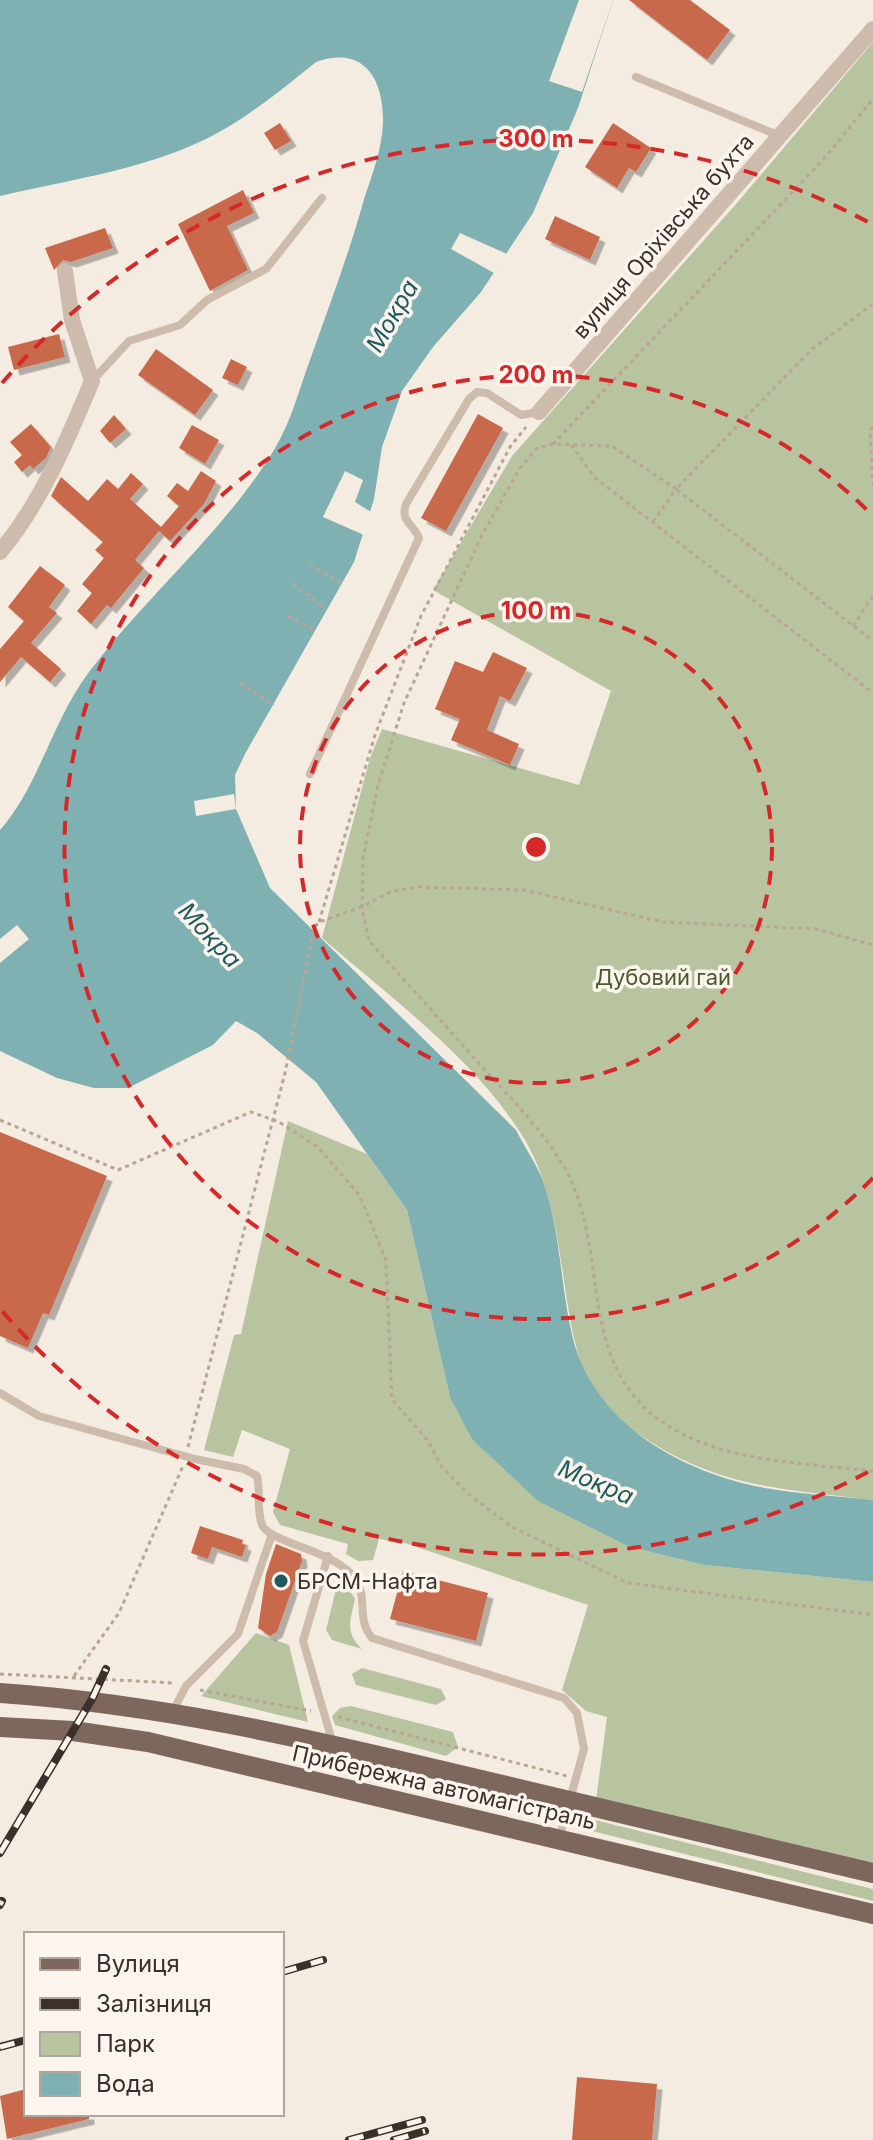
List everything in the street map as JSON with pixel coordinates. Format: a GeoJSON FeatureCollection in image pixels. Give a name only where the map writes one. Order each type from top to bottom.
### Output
{"type":"FeatureCollection","features":[{"type":"Feature","properties":{"kind":"main road","name":"Прибережна автомагістраль"},"geometry":{"type":"LineString","coordinates":[[0,1693],[92,1699],[173,1711],[333,1745],[873,1873]]}},
{"type":"Feature","properties":{"kind":"main road","name":"Прибережна автомагістраль"},"geometry":{"type":"LineString","coordinates":[[0,1727],[73,1731],[148,1742],[523,1828],[873,1914]]}},
{"type":"Feature","properties":{"kind":"main road"},"geometry":{"type":"LineString","coordinates":[[523,1828],[541,1820],[543,1809],[539,1799],[531,1792]]}},
{"type":"Feature","properties":{"kind":"main road"},"geometry":{"type":"LineString","coordinates":[[586,1845],[576,1830],[578,1818],[587,1809],[595,1808]]}},
{"type":"Feature","properties":{"kind":"street","name":"вулиця Оріхівська бухта"},"geometry":{"type":"LineString","coordinates":[[539,412],[873,29]]}},
{"type":"Feature","properties":{"kind":"street"},"geometry":{"type":"LineString","coordinates":[[0,552],[16,533],[69,436],[92,381],[72,320],[65,271]]}},
{"type":"Feature","properties":{"kind":"lane"},"geometry":{"type":"LineString","coordinates":[[636,77],[780,136]]}},
{"type":"Feature","properties":{"kind":"lane"},"geometry":{"type":"LineString","coordinates":[[92,381],[129,341],[180,325],[207,300],[266,269],[322,198]]}},
{"type":"Feature","properties":{"kind":"lane"},"geometry":{"type":"LineString","coordinates":[[310,774],[419,538],[406,523],[403,513],[406,504],[469,399],[477,392],[487,393],[521,415],[539,412]]}},
{"type":"Feature","properties":{"kind":"lane"},"geometry":{"type":"LineString","coordinates":[[0,1393],[39,1416],[185,1457],[244,1469],[257,1476],[261,1491],[258,1506],[263,1528],[328,1556],[355,1577],[360,1588],[361,1617],[372,1638],[564,1698],[577,1713],[584,1735],[578,1779],[567,1801],[559,1839]]}},
{"type":"Feature","properties":{"kind":"lane"},"geometry":{"type":"LineString","coordinates":[[173,1711],[186,1686],[238,1634],[272,1534]]}},
{"type":"Feature","properties":{"kind":"lane"},"geometry":{"type":"LineString","coordinates":[[328,1556],[303,1641],[333,1745]]}},
{"type":"Feature","properties":{"kind":"path"},"geometry":{"type":"LineString","coordinates":[[553,444],[822,161],[873,99]]}},
{"type":"Feature","properties":{"kind":"path"},"geometry":{"type":"LineString","coordinates":[[653,522],[676,489],[812,349],[873,304]]}},
{"type":"Feature","properties":{"kind":"path"},"geometry":{"type":"LineString","coordinates":[[74,1676],[119,1613],[185,1457],[285,1073],[314,928],[319,922],[375,735],[421,616],[510,447],[539,412]]}},
{"type":"Feature","properties":{"kind":"path"},"geometry":{"type":"LineString","coordinates":[[873,427],[870,430],[873,485]]}},
{"type":"Feature","properties":{"kind":"path"},"geometry":{"type":"LineString","coordinates":[[873,641],[676,489],[612,446],[553,444],[537,448],[520,468],[482,535],[404,703],[378,785],[363,858],[362,907],[369,941],[531,1121],[566,1171],[585,1219],[603,1330],[614,1364],[635,1398],[659,1420],[697,1443],[744,1457],[873,1471]]}},
{"type":"Feature","properties":{"kind":"path"},"geometry":{"type":"LineString","coordinates":[[571,445],[594,477],[873,693]]}},
{"type":"Feature","properties":{"kind":"path"},"geometry":{"type":"LineString","coordinates":[[310,565],[342,583]]}},
{"type":"Feature","properties":{"kind":"path"},"geometry":{"type":"LineString","coordinates":[[293,584],[326,609]]}},
{"type":"Feature","properties":{"kind":"path"},"geometry":{"type":"LineString","coordinates":[[853,626],[873,596]]}},
{"type":"Feature","properties":{"kind":"path"},"geometry":{"type":"LineString","coordinates":[[288,616],[313,629]]}},
{"type":"Feature","properties":{"kind":"path"},"geometry":{"type":"LineString","coordinates":[[240,683],[274,705]]}},
{"type":"Feature","properties":{"kind":"path"},"geometry":{"type":"LineString","coordinates":[[319,922],[362,907],[392,891],[420,887],[524,890],[663,922],[816,929],[873,945]]}},
{"type":"Feature","properties":{"kind":"path"},"geometry":{"type":"LineString","coordinates":[[0,1120],[118,1170],[251,1112],[272,1119],[318,1147],[360,1196],[386,1261],[392,1399],[428,1441],[441,1466],[468,1494],[512,1527],[628,1583],[873,1615]]}},
{"type":"Feature","properties":{"kind":"path"},"geometry":{"type":"LineString","coordinates":[[0,1674],[166,1681],[325,1714],[578,1779]]}},
{"type":"Feature","properties":{"kind":"green space","name":"Дубовий гай"},"geometry":{"type":"Polygon","coordinates":[[[873,42],[873,1500],[754,1484],[699,1467],[636,1432],[608,1408],[591,1387],[581,1365],[552,1210],[531,1150],[500,1104],[453,1052],[322,938],[370,758],[382,729],[579,785],[611,691],[433,590],[512,456],[737,203],[873,42]]]}},
{"type":"Feature","properties":{"kind":"green space"},"geometry":{"type":"Polygon","coordinates":[[[288,1121],[367,1154],[407,1210],[450,1397],[705,1565],[873,1582],[873,1875],[595,1808],[607,1717],[586,1711],[562,1690],[588,1605],[405,1543],[379,1539],[373,1560],[358,1561],[346,1554],[348,1544],[280,1525],[273,1512],[290,1449],[242,1430],[233,1457],[204,1450],[234,1335],[241,1334],[288,1121]]]}},
{"type":"Feature","properties":{"kind":"green space"},"geometry":{"type":"Polygon","coordinates":[[[338,1581],[345,1583],[355,1599],[351,1632],[362,1649],[332,1640],[326,1630],[338,1581]]]}},
{"type":"Feature","properties":{"kind":"green space"},"geometry":{"type":"Polygon","coordinates":[[[256,1633],[289,1645],[308,1722],[201,1696],[256,1633]]]}},
{"type":"Feature","properties":{"kind":"green space"},"geometry":{"type":"Polygon","coordinates":[[[362,1668],[441,1689],[446,1699],[436,1705],[356,1685],[352,1674],[362,1668]]]}},
{"type":"Feature","properties":{"kind":"green space"},"geometry":{"type":"Polygon","coordinates":[[[351,1706],[453,1732],[458,1747],[446,1756],[335,1725],[332,1716],[340,1708],[351,1706]]]}},
{"type":"Feature","properties":{"kind":"green space"},"geometry":{"type":"Polygon","coordinates":[[[591,1819],[873,1889],[873,1901],[588,1830],[585,1822],[591,1819]]]}},
{"type":"Feature","properties":{"kind":"water","name":"Мокра"},"geometry":{"type":"Polygon","coordinates":[[[0,0],[613,0],[578,108],[533,213],[481,292],[433,347],[402,391],[382,447],[374,499],[354,562],[245,754],[235,775],[236,809],[270,888],[516,1130],[542,1178],[557,1238],[573,1339],[583,1367],[598,1393],[617,1415],[663,1451],[718,1476],[777,1490],[873,1500],[873,1582],[705,1565],[628,1546],[538,1501],[472,1439],[450,1397],[407,1210],[316,1082],[257,1033],[236,1021],[213,1045],[128,1088],[94,1088],[57,1078],[0,1051],[0,830],[25,794],[65,711],[89,672],[232,508],[280,439],[352,240],[376,162],[383,123],[380,93],[368,70],[359,62],[333,58],[316,62],[235,123],[182,150],[104,173],[0,196],[0,0]]]}},
{"type":"Feature","properties":{"kind":"pier"},"geometry":{"type":"Polygon","coordinates":[[[579,0],[613,0],[582,92],[549,81],[579,0]]]}},
{"type":"Feature","properties":{"kind":"pier"},"geometry":{"type":"Polygon","coordinates":[[[460,233],[507,254],[494,273],[451,249],[460,233]]]}},
{"type":"Feature","properties":{"kind":"pier"},"geometry":{"type":"Polygon","coordinates":[[[345,471],[363,480],[355,502],[371,512],[364,535],[323,517],[345,471]]]}},
{"type":"Feature","properties":{"kind":"pier"},"geometry":{"type":"Polygon","coordinates":[[[234,794],[236,809],[196,816],[194,801],[234,794]]]}},
{"type":"Feature","properties":{"kind":"pier"},"geometry":{"type":"Polygon","coordinates":[[[17,925],[29,939],[0,963],[0,939],[17,925]]]}},
{"type":"Feature","properties":{"kind":"building"},"geometry":{"type":"Polygon","coordinates":[[[629,0],[690,0],[730,30],[707,60],[629,0]]]}},
{"type":"Feature","properties":{"kind":"building"},"geometry":{"type":"Polygon","coordinates":[[[280,123],[291,141],[275,150],[264,133],[280,123]]]}},
{"type":"Feature","properties":{"kind":"building"},"geometry":{"type":"Polygon","coordinates":[[[613,123],[651,148],[636,172],[629,168],[617,188],[585,167],[613,123]]]}},
{"type":"Feature","properties":{"kind":"building"},"geometry":{"type":"Polygon","coordinates":[[[243,190],[254,213],[227,226],[248,270],[210,291],[178,224],[243,190]]]}},
{"type":"Feature","properties":{"kind":"building"},"geometry":{"type":"Polygon","coordinates":[[[555,216],[600,237],[590,260],[545,239],[555,216]]]}},
{"type":"Feature","properties":{"kind":"building"},"geometry":{"type":"Polygon","coordinates":[[[105,228],[113,248],[71,262],[63,260],[54,270],[45,248],[105,228]]]}},
{"type":"Feature","properties":{"kind":"building"},"geometry":{"type":"Polygon","coordinates":[[[59,334],[65,357],[14,370],[8,347],[59,334]]]}},
{"type":"Feature","properties":{"kind":"building"},"geometry":{"type":"Polygon","coordinates":[[[156,349],[213,390],[195,415],[138,375],[156,349]]]}},
{"type":"Feature","properties":{"kind":"building"},"geometry":{"type":"Polygon","coordinates":[[[231,359],[247,367],[238,385],[222,378],[231,359]]]}},
{"type":"Feature","properties":{"kind":"building"},"geometry":{"type":"Polygon","coordinates":[[[478,414],[503,428],[446,531],[421,518],[478,414]]]}},
{"type":"Feature","properties":{"kind":"building"},"geometry":{"type":"Polygon","coordinates":[[[114,415],[126,429],[110,443],[100,431],[114,415]]]}},
{"type":"Feature","properties":{"kind":"building"},"geometry":{"type":"Polygon","coordinates":[[[31,424],[51,447],[46,458],[33,469],[30,465],[22,472],[14,462],[22,455],[10,442],[31,424]]]}},
{"type":"Feature","properties":{"kind":"building"},"geometry":{"type":"Polygon","coordinates":[[[192,425],[219,440],[205,464],[179,448],[192,425]]]}},
{"type":"Feature","properties":{"kind":"building"},"geometry":{"type":"Polygon","coordinates":[[[201,471],[216,481],[204,504],[170,541],[159,531],[135,560],[144,568],[111,608],[107,605],[91,624],[77,611],[92,593],[82,584],[104,558],[95,550],[103,542],[51,496],[61,477],[88,501],[107,479],[118,489],[131,473],[143,484],[130,499],[161,527],[179,506],[167,496],[177,483],[188,491],[201,471]]]}},
{"type":"Feature","properties":{"kind":"building"},"geometry":{"type":"Polygon","coordinates":[[[40,566],[65,585],[49,607],[57,613],[31,643],[61,669],[50,682],[21,657],[0,682],[0,649],[24,621],[8,607],[40,566]]]}},
{"type":"Feature","properties":{"kind":"building"},"geometry":{"type":"Polygon","coordinates":[[[493,652],[527,668],[510,701],[500,696],[487,730],[519,744],[510,765],[451,740],[460,719],[435,709],[455,661],[483,672],[493,652]]]}},
{"type":"Feature","properties":{"kind":"building"},"geometry":{"type":"Polygon","coordinates":[[[0,1132],[107,1176],[49,1315],[43,1313],[28,1348],[0,1336],[0,1132]]]}},
{"type":"Feature","properties":{"kind":"building"},"geometry":{"type":"Polygon","coordinates":[[[200,1526],[243,1540],[242,1544],[246,1545],[242,1557],[212,1547],[208,1559],[191,1553],[200,1526]]]}},
{"type":"Feature","properties":{"kind":"building"},"geometry":{"type":"Polygon","coordinates":[[[276,1544],[301,1554],[302,1561],[277,1632],[270,1636],[258,1628],[266,1574],[276,1544]]]}},
{"type":"Feature","properties":{"kind":"building"},"geometry":{"type":"Polygon","coordinates":[[[403,1571],[488,1593],[476,1641],[390,1619],[403,1571]]]}},
{"type":"Feature","properties":{"kind":"building"},"geometry":{"type":"Polygon","coordinates":[[[577,2077],[657,2084],[652,2140],[572,2140],[577,2077]]]}},
{"type":"Feature","properties":{"kind":"building"},"geometry":{"type":"Polygon","coordinates":[[[24,2090],[24,2116],[89,2116],[89,2119],[7,2139],[0,2096],[24,2090]]]}},
{"type":"Feature","properties":{"kind":"railway"},"geometry":{"type":"LineString","coordinates":[[0,1853],[92,1699],[106,1669]]}},
{"type":"Feature","properties":{"kind":"railway"},"geometry":{"type":"LineString","coordinates":[[0,1905],[2,1901]]}},
{"type":"Feature","properties":{"kind":"railway"},"geometry":{"type":"LineString","coordinates":[[284,1971],[323,1960]]}},
{"type":"Feature","properties":{"kind":"railway"},"geometry":{"type":"LineString","coordinates":[[0,2047],[24,2041]]}},
{"type":"Feature","properties":{"kind":"railway"},"geometry":{"type":"LineString","coordinates":[[349,2140],[422,2120]]}},
{"type":"Feature","properties":{"kind":"railway"},"geometry":{"type":"LineString","coordinates":[[394,2140],[425,2131]]}},
{"type":"Feature","properties":{"kind":"place","name":"БРСМ-Нафта"},"geometry":{"type":"Point","coordinates":[281,1581]}}]}
